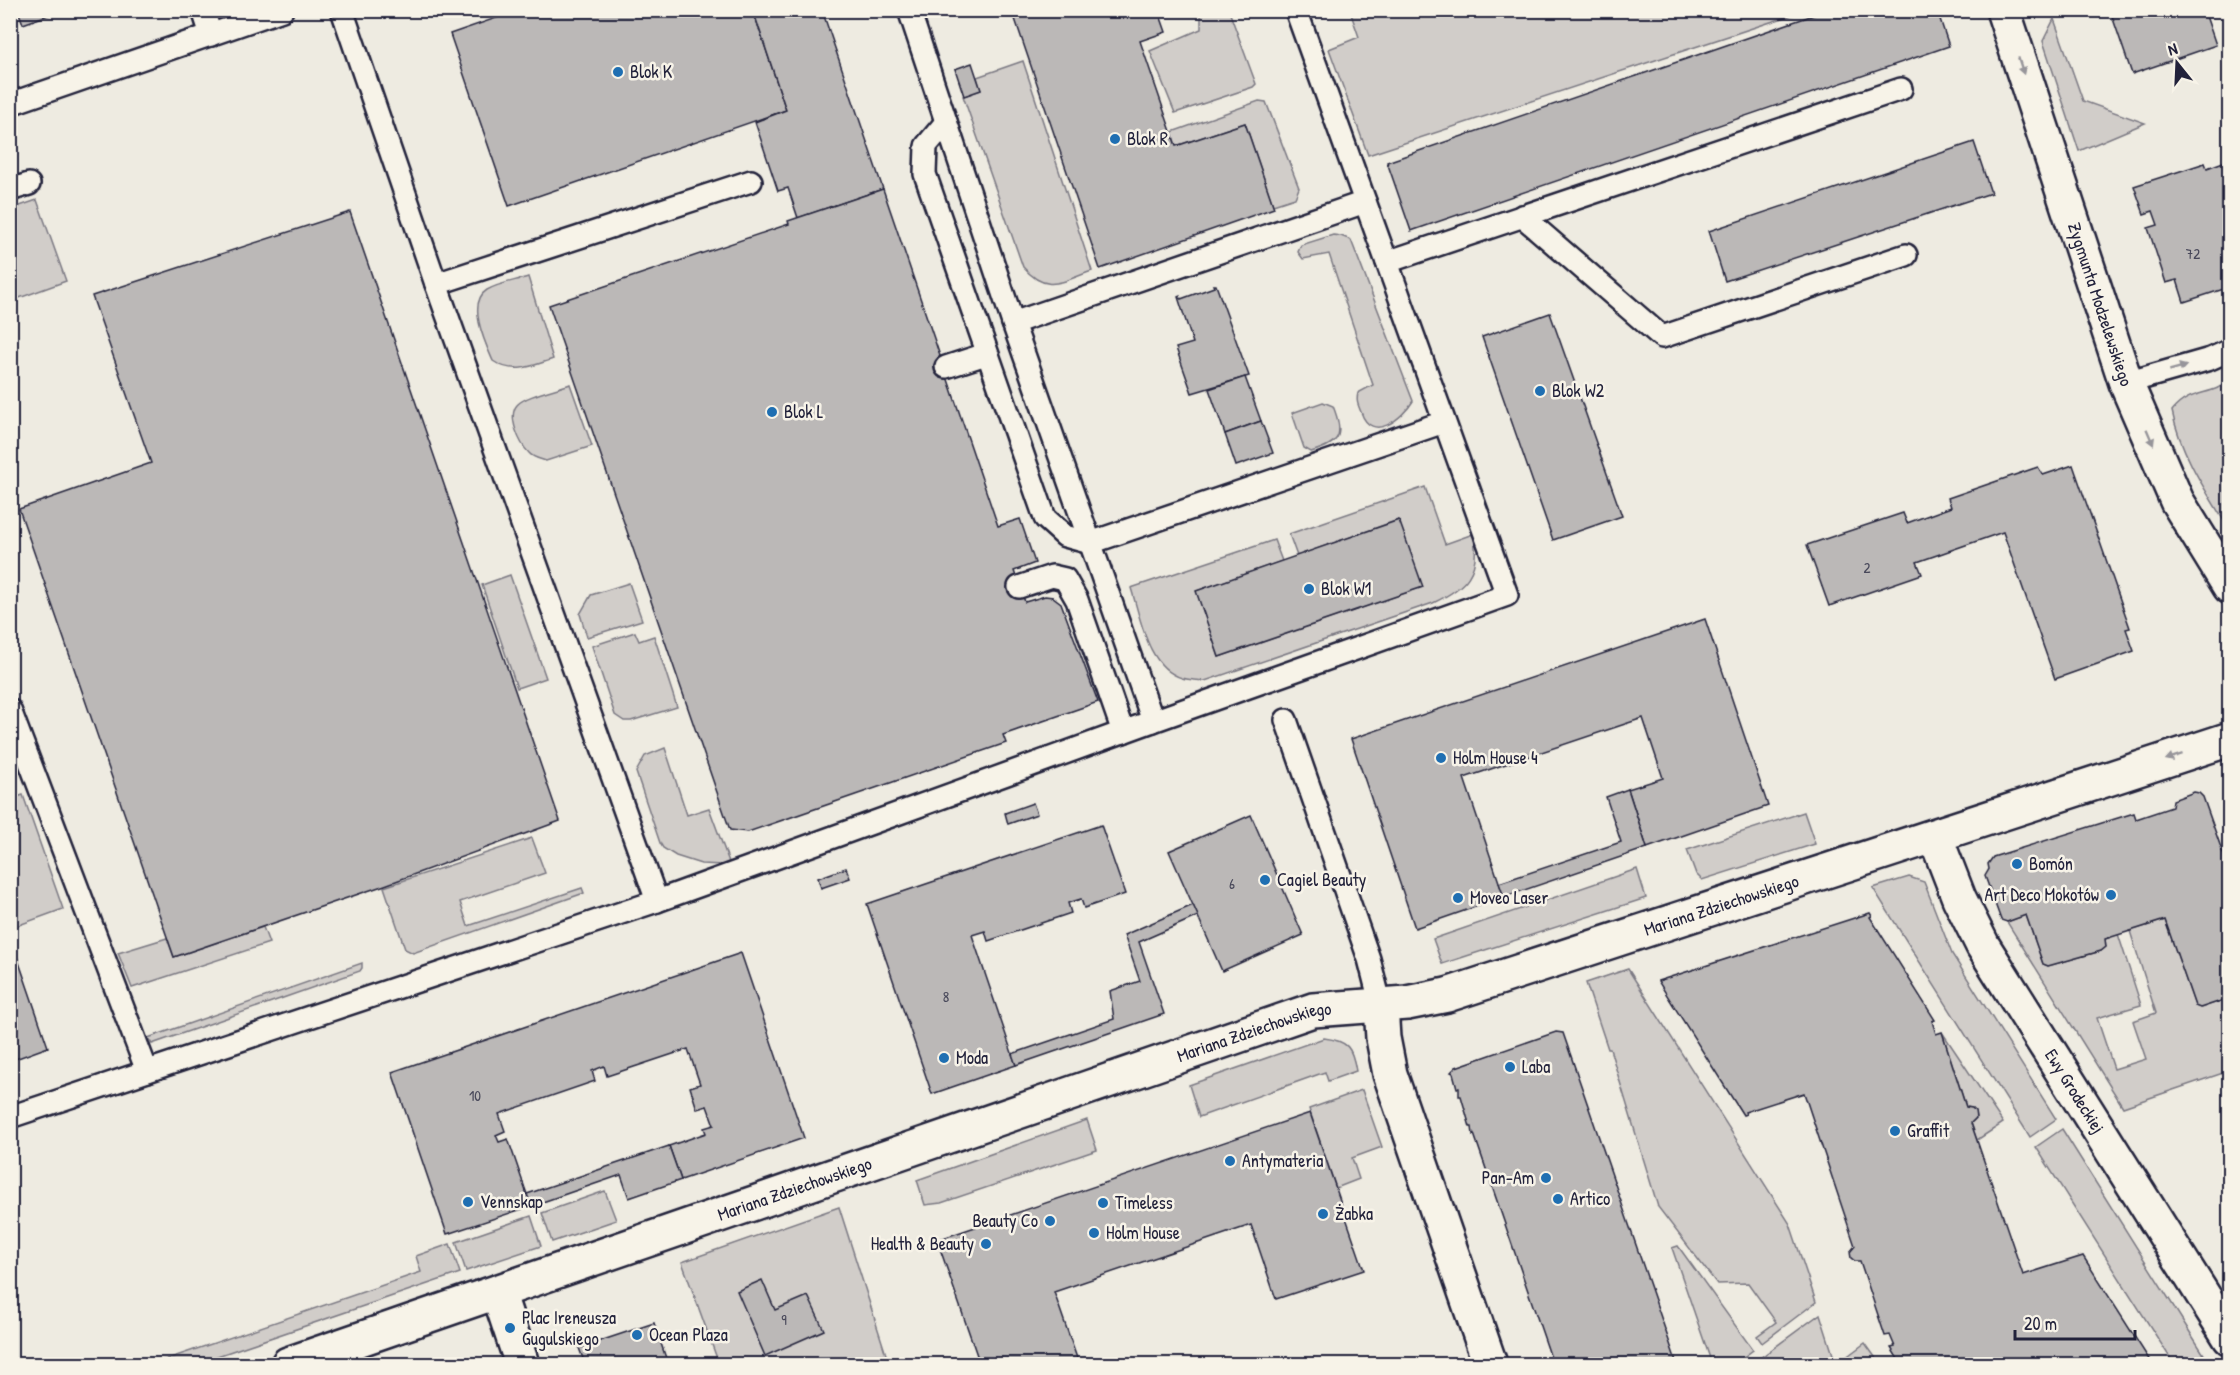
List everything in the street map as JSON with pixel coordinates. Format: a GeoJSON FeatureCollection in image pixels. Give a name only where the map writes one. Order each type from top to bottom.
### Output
{"type":"FeatureCollection","features":[{"type":"Feature","properties":{"kind":"street","name":"Zygmunta Modzelewskiego"},"geometry":{"type":"LineString","coordinates":[[2002,10],[2126,383],[2177,501],[2229,587]]}},
{"type":"Feature","properties":{"kind":"street","name":"Mariana Zdziechowskiego"},"geometry":{"type":"LineString","coordinates":[[288,1365],[1313,1010],[1381,1006],[1447,995],[2229,739]]}},
{"type":"Feature","properties":{"kind":"street","name":"Ewy Grodeckiej"},"geometry":{"type":"LineString","coordinates":[[1935,836],[1959,898],[1983,946],[2229,1338]]}},
{"type":"Feature","properties":{"kind":"street"},"geometry":{"type":"LineString","coordinates":[[1381,1006],[1383,1038],[1390,1074],[1490,1365]]}},
{"type":"Feature","properties":{"kind":"street"},"geometry":{"type":"LineString","coordinates":[[498,1292],[522,1365]]}},
{"type":"Feature","properties":{"kind":"lane"},"geometry":{"type":"LineString","coordinates":[[203,10],[212,35]]}},
{"type":"Feature","properties":{"kind":"lane"},"geometry":{"type":"LineString","coordinates":[[10,104],[282,10]]}},
{"type":"Feature","properties":{"kind":"lane"},"geometry":{"type":"LineString","coordinates":[[342,10],[436,284],[657,901]]}},
{"type":"Feature","properties":{"kind":"lane"},"geometry":{"type":"LineString","coordinates":[[909,10],[1013,323],[1153,721]]}},
{"type":"Feature","properties":{"kind":"lane"},"geometry":{"type":"LineString","coordinates":[[10,1117],[657,901],[1153,721],[1507,596],[1296,10]]}},
{"type":"Feature","properties":{"kind":"lane"},"geometry":{"type":"LineString","coordinates":[[1387,262],[1901,89]]}},
{"type":"Feature","properties":{"kind":"lane"},"geometry":{"type":"LineString","coordinates":[[946,122],[926,147],[924,174],[1045,518],[1065,536],[1090,543],[1444,422]]}},
{"type":"Feature","properties":{"kind":"lane"},"geometry":{"type":"LineString","coordinates":[[436,284],[751,181]]}},
{"type":"Feature","properties":{"kind":"lane"},"geometry":{"type":"LineString","coordinates":[[1013,323],[1365,202]]}},
{"type":"Feature","properties":{"kind":"lane"},"geometry":{"type":"LineString","coordinates":[[1522,216],[1662,337],[1906,255]]}},
{"type":"Feature","properties":{"kind":"lane"},"geometry":{"type":"LineString","coordinates":[[2126,383],[2210,359],[2229,350]]}},
{"type":"Feature","properties":{"kind":"lane"},"geometry":{"type":"LineString","coordinates":[[946,367],[986,354]]}},
{"type":"Feature","properties":{"kind":"lane"},"geometry":{"type":"LineString","coordinates":[[1019,587],[1052,576],[1065,579],[1077,600],[1123,732]]}},
{"type":"Feature","properties":{"kind":"lane"},"geometry":{"type":"LineString","coordinates":[[10,710],[147,1071]]}},
{"type":"Feature","properties":{"kind":"lane"},"geometry":{"type":"LineString","coordinates":[[1286,720],[1371,963],[1381,1006]]}},
{"type":"Feature","properties":{"kind":"shaded area"},"geometry":{"type":"Polygon","coordinates":[[[1350,10],[1804,11],[1368,155],[1329,49],[1359,37],[1350,10]]]}},
{"type":"Feature","properties":{"kind":"shaded area"},"geometry":{"type":"Polygon","coordinates":[[[1201,11],[1229,11],[1256,84],[1253,87],[1175,113],[1150,51],[1201,29],[1201,11]]]}},
{"type":"Feature","properties":{"kind":"shaded area"},"geometry":{"type":"Polygon","coordinates":[[[2054,19],[2083,101],[2145,123],[2079,151],[2043,41],[2054,19]]]}},
{"type":"Feature","properties":{"kind":"shaded area"},"geometry":{"type":"Polygon","coordinates":[[[1023,61],[1092,271],[1063,282],[1040,281],[1023,267],[963,96],[981,90],[977,77],[1023,61]]]}},
{"type":"Feature","properties":{"kind":"shaded area"},"geometry":{"type":"Polygon","coordinates":[[[1259,101],[1266,102],[1299,188],[1295,198],[1273,205],[1245,123],[1176,146],[1172,132],[1259,101]]]}},
{"type":"Feature","properties":{"kind":"shaded area"},"geometry":{"type":"Polygon","coordinates":[[[37,200],[66,281],[11,301],[11,209],[37,200]]]}},
{"type":"Feature","properties":{"kind":"shaded area"},"geometry":{"type":"Polygon","coordinates":[[[1333,235],[1351,240],[1413,401],[1395,420],[1380,427],[1372,426],[1366,421],[1358,405],[1358,393],[1373,385],[1329,254],[1303,259],[1298,252],[1301,245],[1333,235]]]}},
{"type":"Feature","properties":{"kind":"shaded area"},"geometry":{"type":"Polygon","coordinates":[[[528,277],[553,359],[523,368],[508,368],[493,361],[480,324],[478,304],[481,296],[487,290],[528,277]]]}},
{"type":"Feature","properties":{"kind":"shaded area"},"geometry":{"type":"Polygon","coordinates":[[[2229,380],[2229,529],[2203,487],[2188,457],[2172,411],[2186,399],[2216,389],[2229,380]]]}},
{"type":"Feature","properties":{"kind":"shaded area"},"geometry":{"type":"Polygon","coordinates":[[[570,384],[592,446],[546,461],[531,455],[519,437],[514,423],[514,410],[517,405],[527,399],[570,384]]]}},
{"type":"Feature","properties":{"kind":"shaded area"},"geometry":{"type":"Polygon","coordinates":[[[1323,402],[1333,406],[1339,431],[1334,441],[1311,452],[1304,448],[1292,413],[1323,402]]]}},
{"type":"Feature","properties":{"kind":"shaded area"},"geometry":{"type":"Polygon","coordinates":[[[1425,487],[1445,544],[1473,534],[1475,559],[1473,569],[1462,585],[1454,591],[1433,603],[1205,681],[1182,678],[1170,672],[1153,653],[1142,627],[1131,588],[1274,540],[1282,561],[1197,591],[1219,657],[1422,587],[1398,520],[1297,556],[1289,534],[1425,487]]]}},
{"type":"Feature","properties":{"kind":"shaded area"},"geometry":{"type":"Polygon","coordinates":[[[510,575],[546,678],[517,688],[482,585],[510,575]]]}},
{"type":"Feature","properties":{"kind":"shaded area"},"geometry":{"type":"Polygon","coordinates":[[[629,583],[642,620],[587,637],[580,614],[591,595],[629,583]]]}},
{"type":"Feature","properties":{"kind":"shaded area"},"geometry":{"type":"Polygon","coordinates":[[[635,632],[639,641],[654,636],[677,707],[624,721],[615,715],[592,646],[635,632]]]}},
{"type":"Feature","properties":{"kind":"shaded area"},"geometry":{"type":"Polygon","coordinates":[[[665,748],[687,815],[709,808],[729,862],[723,865],[701,864],[676,856],[663,848],[660,843],[636,772],[645,756],[665,748]]]}},
{"type":"Feature","properties":{"kind":"shaded area"},"geometry":{"type":"Polygon","coordinates":[[[23,795],[63,909],[11,928],[11,799],[23,795]]]}},
{"type":"Feature","properties":{"kind":"shaded area"},"geometry":{"type":"Polygon","coordinates":[[[1804,812],[1815,844],[1702,880],[1696,874],[1687,850],[1804,812]]]}},
{"type":"Feature","properties":{"kind":"shaded area"},"geometry":{"type":"Polygon","coordinates":[[[532,838],[545,873],[460,902],[468,926],[582,888],[584,893],[413,953],[405,949],[384,887],[532,838]]]}},
{"type":"Feature","properties":{"kind":"shaded area"},"geometry":{"type":"Polygon","coordinates":[[[1637,869],[1646,898],[1442,964],[1433,939],[1637,869]]]}},
{"type":"Feature","properties":{"kind":"shaded area"},"geometry":{"type":"Polygon","coordinates":[[[1909,877],[1924,882],[1952,954],[2056,1119],[2030,1137],[1873,888],[1909,877]]]}},
{"type":"Feature","properties":{"kind":"shaded area"},"geometry":{"type":"Polygon","coordinates":[[[2026,915],[2043,964],[2048,966],[2101,951],[2106,947],[2105,939],[2118,934],[2141,1005],[2097,1018],[2114,1069],[2146,1059],[2133,1021],[2156,1013],[2130,931],[2165,920],[2195,1006],[2201,1008],[2229,998],[2229,1071],[2123,1107],[2007,922],[2026,915]]]}},
{"type":"Feature","properties":{"kind":"shaded area"},"geometry":{"type":"Polygon","coordinates":[[[263,927],[269,943],[132,988],[118,953],[167,938],[174,957],[263,927]]]}},
{"type":"Feature","properties":{"kind":"shaded area"},"geometry":{"type":"Polygon","coordinates":[[[362,963],[360,971],[152,1044],[148,1038],[362,963]]]}},
{"type":"Feature","properties":{"kind":"shaded area"},"geometry":{"type":"Polygon","coordinates":[[[1628,969],[1790,1224],[1816,1302],[1762,1343],[1757,1336],[1776,1322],[1748,1283],[1717,1284],[1658,1207],[1610,1049],[1608,1049],[1586,983],[1628,969]]]}},
{"type":"Feature","properties":{"kind":"shaded area"},"geometry":{"type":"Polygon","coordinates":[[[1942,1032],[2003,1123],[1977,1140],[1971,1123],[1976,1118],[1975,1111],[1966,1107],[1942,1032]]]}},
{"type":"Feature","properties":{"kind":"shaded area"},"geometry":{"type":"Polygon","coordinates":[[[1324,1038],[1339,1041],[1348,1047],[1353,1056],[1356,1071],[1328,1081],[1325,1072],[1199,1117],[1189,1085],[1324,1038]]]}},
{"type":"Feature","properties":{"kind":"shaded area"},"geometry":{"type":"Polygon","coordinates":[[[1362,1090],[1382,1147],[1352,1158],[1359,1179],[1336,1188],[1309,1109],[1362,1090]]]}},
{"type":"Feature","properties":{"kind":"shaded area"},"geometry":{"type":"Polygon","coordinates":[[[1087,1120],[1097,1150],[941,1203],[925,1205],[917,1180],[1087,1120]]]}},
{"type":"Feature","properties":{"kind":"shaded area"},"geometry":{"type":"Polygon","coordinates":[[[2062,1129],[2210,1364],[2174,1364],[2036,1147],[2062,1129]]]}},
{"type":"Feature","properties":{"kind":"shaded area"},"geometry":{"type":"Polygon","coordinates":[[[605,1191],[616,1220],[552,1242],[542,1213],[605,1191]]]}},
{"type":"Feature","properties":{"kind":"shaded area"},"geometry":{"type":"Polygon","coordinates":[[[839,1207],[889,1364],[719,1364],[682,1262],[839,1207]]]}},
{"type":"Feature","properties":{"kind":"shaded area"},"geometry":{"type":"Polygon","coordinates":[[[531,1216],[541,1246],[466,1271],[456,1242],[531,1216]]]}},
{"type":"Feature","properties":{"kind":"shaded area"},"geometry":{"type":"Polygon","coordinates":[[[450,1244],[460,1273],[194,1364],[153,1364],[421,1272],[416,1256],[450,1244]]]}},
{"type":"Feature","properties":{"kind":"shaded area"},"geometry":{"type":"Polygon","coordinates":[[[1678,1246],[1753,1350],[1734,1364],[1712,1364],[1672,1248],[1678,1246]]]}},
{"type":"Feature","properties":{"kind":"shaded area"},"geometry":{"type":"Polygon","coordinates":[[[1820,1314],[1836,1364],[1752,1364],[1820,1314]]]}},
{"type":"Feature","properties":{"kind":"shaded area"},"geometry":{"type":"Polygon","coordinates":[[[1865,1343],[1880,1364],[1847,1364],[1845,1358],[1865,1343]]]}},
{"type":"Feature","properties":{"kind":"building"},"geometry":{"type":"Polygon","coordinates":[[[18,10],[62,10],[23,24],[18,10]]]}},
{"type":"Feature","properties":{"kind":"building","name":"Blok K"},"geometry":{"type":"Polygon","coordinates":[[[519,10],[753,10],[786,110],[509,206],[450,34],[519,10]]]}},
{"type":"Feature","properties":{"kind":"building"},"geometry":{"type":"Polygon","coordinates":[[[753,10],[822,10],[883,189],[798,218],[788,188],[778,191],[755,122],[786,110],[753,10]]]}},
{"type":"Feature","properties":{"kind":"building","name":"Blok R"},"geometry":{"type":"Polygon","coordinates":[[[1012,10],[1167,10],[1168,13],[1160,15],[1166,32],[1140,41],[1176,146],[1245,123],[1274,208],[1100,269],[1012,10]]]}},
{"type":"Feature","properties":{"kind":"building"},"geometry":{"type":"Polygon","coordinates":[[[1828,10],[1937,10],[1949,46],[1411,231],[1387,162],[1828,10]]]}},
{"type":"Feature","properties":{"kind":"building"},"geometry":{"type":"Polygon","coordinates":[[[2110,10],[2204,10],[2216,45],[2132,74],[2110,10]]]}},
{"type":"Feature","properties":{"kind":"building"},"geometry":{"type":"Polygon","coordinates":[[[972,63],[981,90],[964,96],[955,69],[972,63]]]}},
{"type":"Feature","properties":{"kind":"building"},"geometry":{"type":"Polygon","coordinates":[[[1974,142],[1991,193],[1725,281],[1709,231],[1974,142]]]}},
{"type":"Feature","properties":{"kind":"building"},"geometry":{"type":"Polygon","coordinates":[[[2230,157],[2230,287],[2184,302],[2177,280],[2166,283],[2148,228],[2158,225],[2153,211],[2144,214],[2134,186],[2205,163],[2207,168],[2226,161],[2225,158],[2230,157]]]}},
{"type":"Feature","properties":{"kind":"building","name":"Blok L"},"geometry":{"type":"Polygon","coordinates":[[[883,189],[998,526],[1020,519],[1035,563],[1014,571],[1025,602],[1045,596],[1053,597],[1061,603],[1098,702],[1003,735],[1006,743],[748,832],[730,830],[549,305],[789,224],[788,221],[883,189]]]}},
{"type":"Feature","properties":{"kind":"building"},"geometry":{"type":"Polygon","coordinates":[[[350,212],[560,821],[385,885],[174,957],[19,509],[151,463],[92,296],[350,212]]]}},
{"type":"Feature","properties":{"kind":"building"},"geometry":{"type":"Polygon","coordinates":[[[1213,285],[1216,285],[1249,376],[1192,393],[1176,348],[1193,343],[1178,297],[1180,296],[1181,299],[1214,287],[1213,285]]]}},
{"type":"Feature","properties":{"kind":"building","name":"Blok W2"},"geometry":{"type":"Polygon","coordinates":[[[1550,313],[1622,516],[1553,540],[1482,337],[1550,313]]]}},
{"type":"Feature","properties":{"kind":"building"},"geometry":{"type":"Polygon","coordinates":[[[1245,377],[1261,421],[1225,434],[1209,389],[1245,377]]]}},
{"type":"Feature","properties":{"kind":"building"},"geometry":{"type":"Polygon","coordinates":[[[1261,421],[1273,453],[1236,466],[1225,434],[1261,421]]]}},
{"type":"Feature","properties":{"kind":"building"},"geometry":{"type":"Polygon","coordinates":[[[2073,465],[2130,628],[2126,629],[2134,651],[2055,679],[2003,532],[1917,562],[1922,574],[1829,606],[1807,545],[1903,513],[1907,523],[1951,507],[1948,498],[2038,467],[2043,475],[2073,465]]]}},
{"type":"Feature","properties":{"kind":"building","name":"Blok W1"},"geometry":{"type":"Polygon","coordinates":[[[1399,520],[1423,587],[1219,657],[1196,591],[1399,520]]]}},
{"type":"Feature","properties":{"kind":"building","name":"Holm House 4"},"geometry":{"type":"Polygon","coordinates":[[[1705,619],[1768,806],[1647,848],[1628,789],[1663,778],[1643,718],[1464,778],[1504,897],[1415,928],[1351,739],[1705,619]]]}},
{"type":"Feature","properties":{"kind":"building"},"geometry":{"type":"Polygon","coordinates":[[[1628,789],[1647,848],[1504,897],[1499,883],[1621,842],[1606,797],[1628,789]]]}},
{"type":"Feature","properties":{"kind":"building","name":"Art Deco Mokotów"},"geometry":{"type":"Polygon","coordinates":[[[2194,792],[2203,797],[2230,873],[2230,998],[2200,1008],[2195,1006],[2165,920],[2105,939],[2106,947],[2101,951],[2048,966],[2043,964],[2026,915],[2007,922],[2001,920],[1985,876],[1989,869],[1988,864],[1993,857],[2134,813],[2136,819],[2172,807],[2173,800],[2194,792]]]}},
{"type":"Feature","properties":{"kind":"building"},"geometry":{"type":"Polygon","coordinates":[[[1033,803],[1037,814],[1008,824],[1005,813],[1033,803]]]}},
{"type":"Feature","properties":{"kind":"building"},"geometry":{"type":"Polygon","coordinates":[[[1251,815],[1303,935],[1222,971],[1169,851],[1251,815]]]}},
{"type":"Feature","properties":{"kind":"building"},"geometry":{"type":"Polygon","coordinates":[[[1101,825],[1125,894],[1084,908],[1081,899],[1068,903],[1071,913],[988,941],[985,931],[972,935],[1016,1065],[932,1094],[867,904],[1101,825]]]}},
{"type":"Feature","properties":{"kind":"building"},"geometry":{"type":"Polygon","coordinates":[[[846,868],[850,878],[821,888],[818,878],[846,868]]]}},
{"type":"Feature","properties":{"kind":"building"},"geometry":{"type":"Polygon","coordinates":[[[1193,905],[1198,916],[1139,942],[1164,1014],[1016,1065],[1012,1054],[1114,1019],[1110,991],[1140,981],[1124,935],[1193,905]]]}},
{"type":"Feature","properties":{"kind":"building","name":"Graffit"},"geometry":{"type":"Polygon","coordinates":[[[1870,913],[1872,916],[1870,917],[1935,1020],[1932,1021],[1936,1034],[1942,1032],[1966,1107],[1975,1111],[1976,1118],[1971,1123],[2023,1275],[2083,1256],[2152,1364],[1901,1364],[1891,1348],[1895,1347],[1890,1335],[1885,1336],[1860,1261],[1851,1258],[1850,1252],[1855,1246],[1804,1093],[1745,1112],[1746,1114],[1743,1115],[1658,981],[1870,913]]]}},
{"type":"Feature","properties":{"kind":"building"},"geometry":{"type":"Polygon","coordinates":[[[10,936],[48,1047],[10,1061],[10,936]]]}},
{"type":"Feature","properties":{"kind":"building"},"geometry":{"type":"Polygon","coordinates":[[[741,953],[804,1138],[681,1180],[669,1146],[706,1133],[704,1128],[714,1125],[707,1106],[697,1109],[690,1087],[700,1084],[688,1049],[607,1076],[604,1066],[592,1071],[595,1081],[499,1114],[505,1131],[496,1135],[499,1142],[508,1139],[531,1206],[447,1234],[392,1072],[741,953]]]}},
{"type":"Feature","properties":{"kind":"building","name":"Artico"},"geometry":{"type":"Polygon","coordinates":[[[1556,1032],[1563,1033],[1677,1364],[1554,1364],[1551,1358],[1472,1127],[1470,1127],[1461,1096],[1459,1096],[1459,1088],[1451,1072],[1456,1067],[1556,1032]]]}},
{"type":"Feature","properties":{"kind":"building","name":"Holm House"},"geometry":{"type":"Polygon","coordinates":[[[1310,1113],[1364,1270],[1276,1299],[1251,1225],[1054,1292],[1079,1364],[980,1364],[937,1240],[1310,1113]]]}},
{"type":"Feature","properties":{"kind":"building"},"geometry":{"type":"Polygon","coordinates":[[[669,1146],[681,1180],[629,1198],[621,1175],[531,1206],[527,1194],[669,1146]]]}},
{"type":"Feature","properties":{"kind":"building"},"geometry":{"type":"Polygon","coordinates":[[[762,1280],[775,1310],[808,1296],[824,1330],[765,1356],[737,1291],[762,1280]]]}},
{"type":"Feature","properties":{"kind":"building","name":"Ocean Plaza"},"geometry":{"type":"Polygon","coordinates":[[[654,1323],[668,1364],[585,1364],[579,1348],[654,1323]]]}},
{"type":"Feature","properties":{"kind":"place","name":"Blok K"},"geometry":{"type":"Point","coordinates":[618,72]}},
{"type":"Feature","properties":{"kind":"place","name":"Blok R"},"geometry":{"type":"Point","coordinates":[1115,139]}},
{"type":"Feature","properties":{"kind":"place","name":"Blok W2"},"geometry":{"type":"Point","coordinates":[1540,391]}},
{"type":"Feature","properties":{"kind":"place","name":"Blok L"},"geometry":{"type":"Point","coordinates":[772,412]}},
{"type":"Feature","properties":{"kind":"place","name":"Blok W1"},"geometry":{"type":"Point","coordinates":[1309,589]}},
{"type":"Feature","properties":{"kind":"place","name":"Holm House 4"},"geometry":{"type":"Point","coordinates":[1441,758]}},
{"type":"Feature","properties":{"kind":"place","name":"Bomón"},"geometry":{"type":"Point","coordinates":[2017,864]}},
{"type":"Feature","properties":{"kind":"place","name":"Cagiel Beauty"},"geometry":{"type":"Point","coordinates":[1265,880]}},
{"type":"Feature","properties":{"kind":"place","name":"Art Deco Mokotów"},"geometry":{"type":"Point","coordinates":[2111,895]}},
{"type":"Feature","properties":{"kind":"place","name":"Moveo Laser"},"geometry":{"type":"Point","coordinates":[1458,898]}},
{"type":"Feature","properties":{"kind":"place","name":"Moda"},"geometry":{"type":"Point","coordinates":[944,1058]}},
{"type":"Feature","properties":{"kind":"place","name":"Laba"},"geometry":{"type":"Point","coordinates":[1510,1067]}},
{"type":"Feature","properties":{"kind":"place","name":"Graffit"},"geometry":{"type":"Point","coordinates":[1895,1131]}},
{"type":"Feature","properties":{"kind":"place","name":"Antymateria"},"geometry":{"type":"Point","coordinates":[1230,1161]}},
{"type":"Feature","properties":{"kind":"place","name":"Pan-Am"},"geometry":{"type":"Point","coordinates":[1546,1178]}},
{"type":"Feature","properties":{"kind":"place","name":"Artico"},"geometry":{"type":"Point","coordinates":[1558,1199]}},
{"type":"Feature","properties":{"kind":"place","name":"Vennskap"},"geometry":{"type":"Point","coordinates":[468,1202]}},
{"type":"Feature","properties":{"kind":"place","name":"Timeless"},"geometry":{"type":"Point","coordinates":[1103,1203]}},
{"type":"Feature","properties":{"kind":"place","name":"Żabka"},"geometry":{"type":"Point","coordinates":[1323,1214]}},
{"type":"Feature","properties":{"kind":"place","name":"Beauty Co"},"geometry":{"type":"Point","coordinates":[1050,1221]}},
{"type":"Feature","properties":{"kind":"place","name":"Holm House"},"geometry":{"type":"Point","coordinates":[1094,1233]}},
{"type":"Feature","properties":{"kind":"place","name":"Health & Beauty"},"geometry":{"type":"Point","coordinates":[986,1244]}},
{"type":"Feature","properties":{"kind":"place","name":"Plac Ireneusza Gugulskiego"},"geometry":{"type":"Point","coordinates":[510,1328]}},
{"type":"Feature","properties":{"kind":"place","name":"Ocean Plaza"},"geometry":{"type":"Point","coordinates":[637,1335]}}]}
